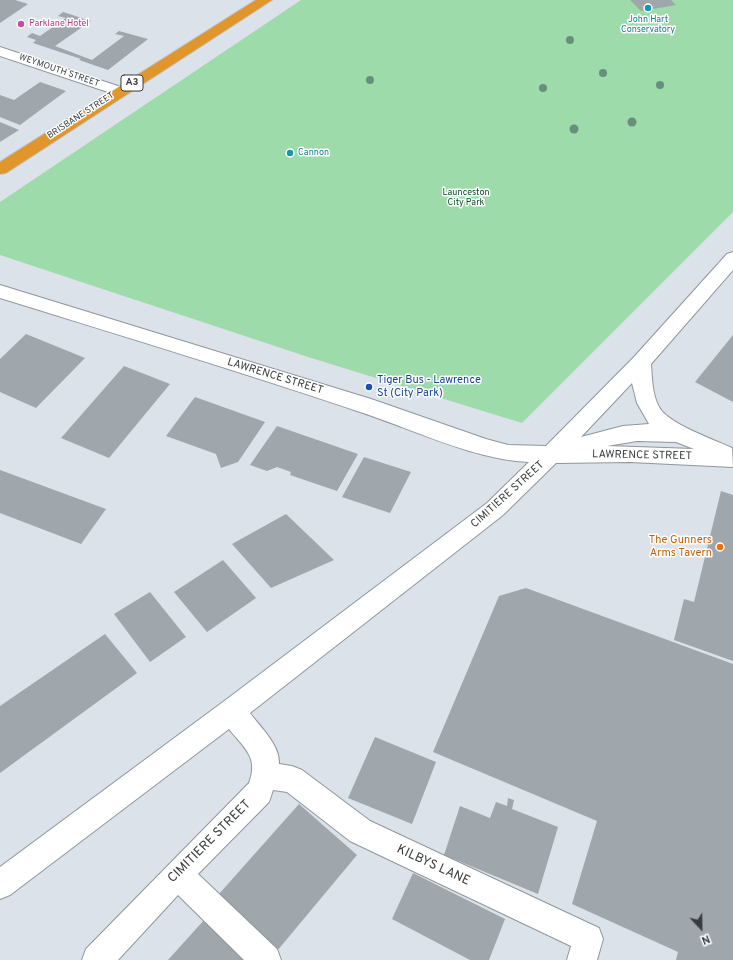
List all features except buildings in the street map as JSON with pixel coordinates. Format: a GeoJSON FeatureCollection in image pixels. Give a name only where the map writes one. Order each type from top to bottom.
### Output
{"type":"FeatureCollection","features":[{"type":"Feature","properties":{"kind":"highway","name":"BRISBANE STREET"},"geometry":{"type":"LineString","coordinates":[[0,169],[119,91],[265,0]]}},
{"type":"Feature","properties":{"kind":"street","name":"WEYMOUTH STREET"},"geometry":{"type":"LineString","coordinates":[[0,51],[119,91]]}},
{"type":"Feature","properties":{"kind":"street","name":"CIMITIERE STREET"},"geometry":{"type":"LineString","coordinates":[[0,886],[232,711],[495,509],[551,455],[641,362],[733,258]]}},
{"type":"Feature","properties":{"kind":"street","name":"LAWRENCE STREET"},"geometry":{"type":"LineString","coordinates":[[0,291],[364,405],[484,447],[508,453],[551,455],[630,454],[733,459]]}},
{"type":"Feature","properties":{"kind":"street"},"geometry":{"type":"LineString","coordinates":[[641,362],[646,399],[653,413],[659,422],[680,434]]}},
{"type":"Feature","properties":{"kind":"street","name":"LAWRENCE STREET"},"geometry":{"type":"LineString","coordinates":[[551,455],[598,439],[627,432],[680,434],[733,459]]}},
{"type":"Feature","properties":{"kind":"street","name":"CIMITIERE STREET"},"geometry":{"type":"LineString","coordinates":[[97,960],[178,874],[259,792],[265,776],[266,756],[232,711]]}},
{"type":"Feature","properties":{"kind":"street","name":"KILBYS LANE"},"geometry":{"type":"LineString","coordinates":[[265,776],[292,779],[360,831],[588,939],[582,960]]}},
{"type":"Feature","properties":{"kind":"street"},"geometry":{"type":"LineString","coordinates":[[178,874],[266,960]]}},
{"type":"Feature","properties":{"kind":"green space","name":"Launceston City Park"},"geometry":{"type":"Polygon","coordinates":[[[301,0],[733,0],[733,212],[522,423],[308,357],[0,255],[0,202],[301,0]]]}},
{"type":"Feature","properties":{"kind":"place","name":"John Hart Conservatory"},"geometry":{"type":"Point","coordinates":[648,8]}},
{"type":"Feature","properties":{"kind":"place","name":"Parklane Hotel"},"geometry":{"type":"Point","coordinates":[21,24]}},
{"type":"Feature","properties":{"kind":"place","name":"Cannon"},"geometry":{"type":"Point","coordinates":[290,153]}},
{"type":"Feature","properties":{"kind":"place","name":"Tiger Bus - Lawrence St (City Park)"},"geometry":{"type":"Point","coordinates":[369,387]}},
{"type":"Feature","properties":{"kind":"place","name":"The Gunners Arms Tavern"},"geometry":{"type":"Point","coordinates":[720,547]}}]}
